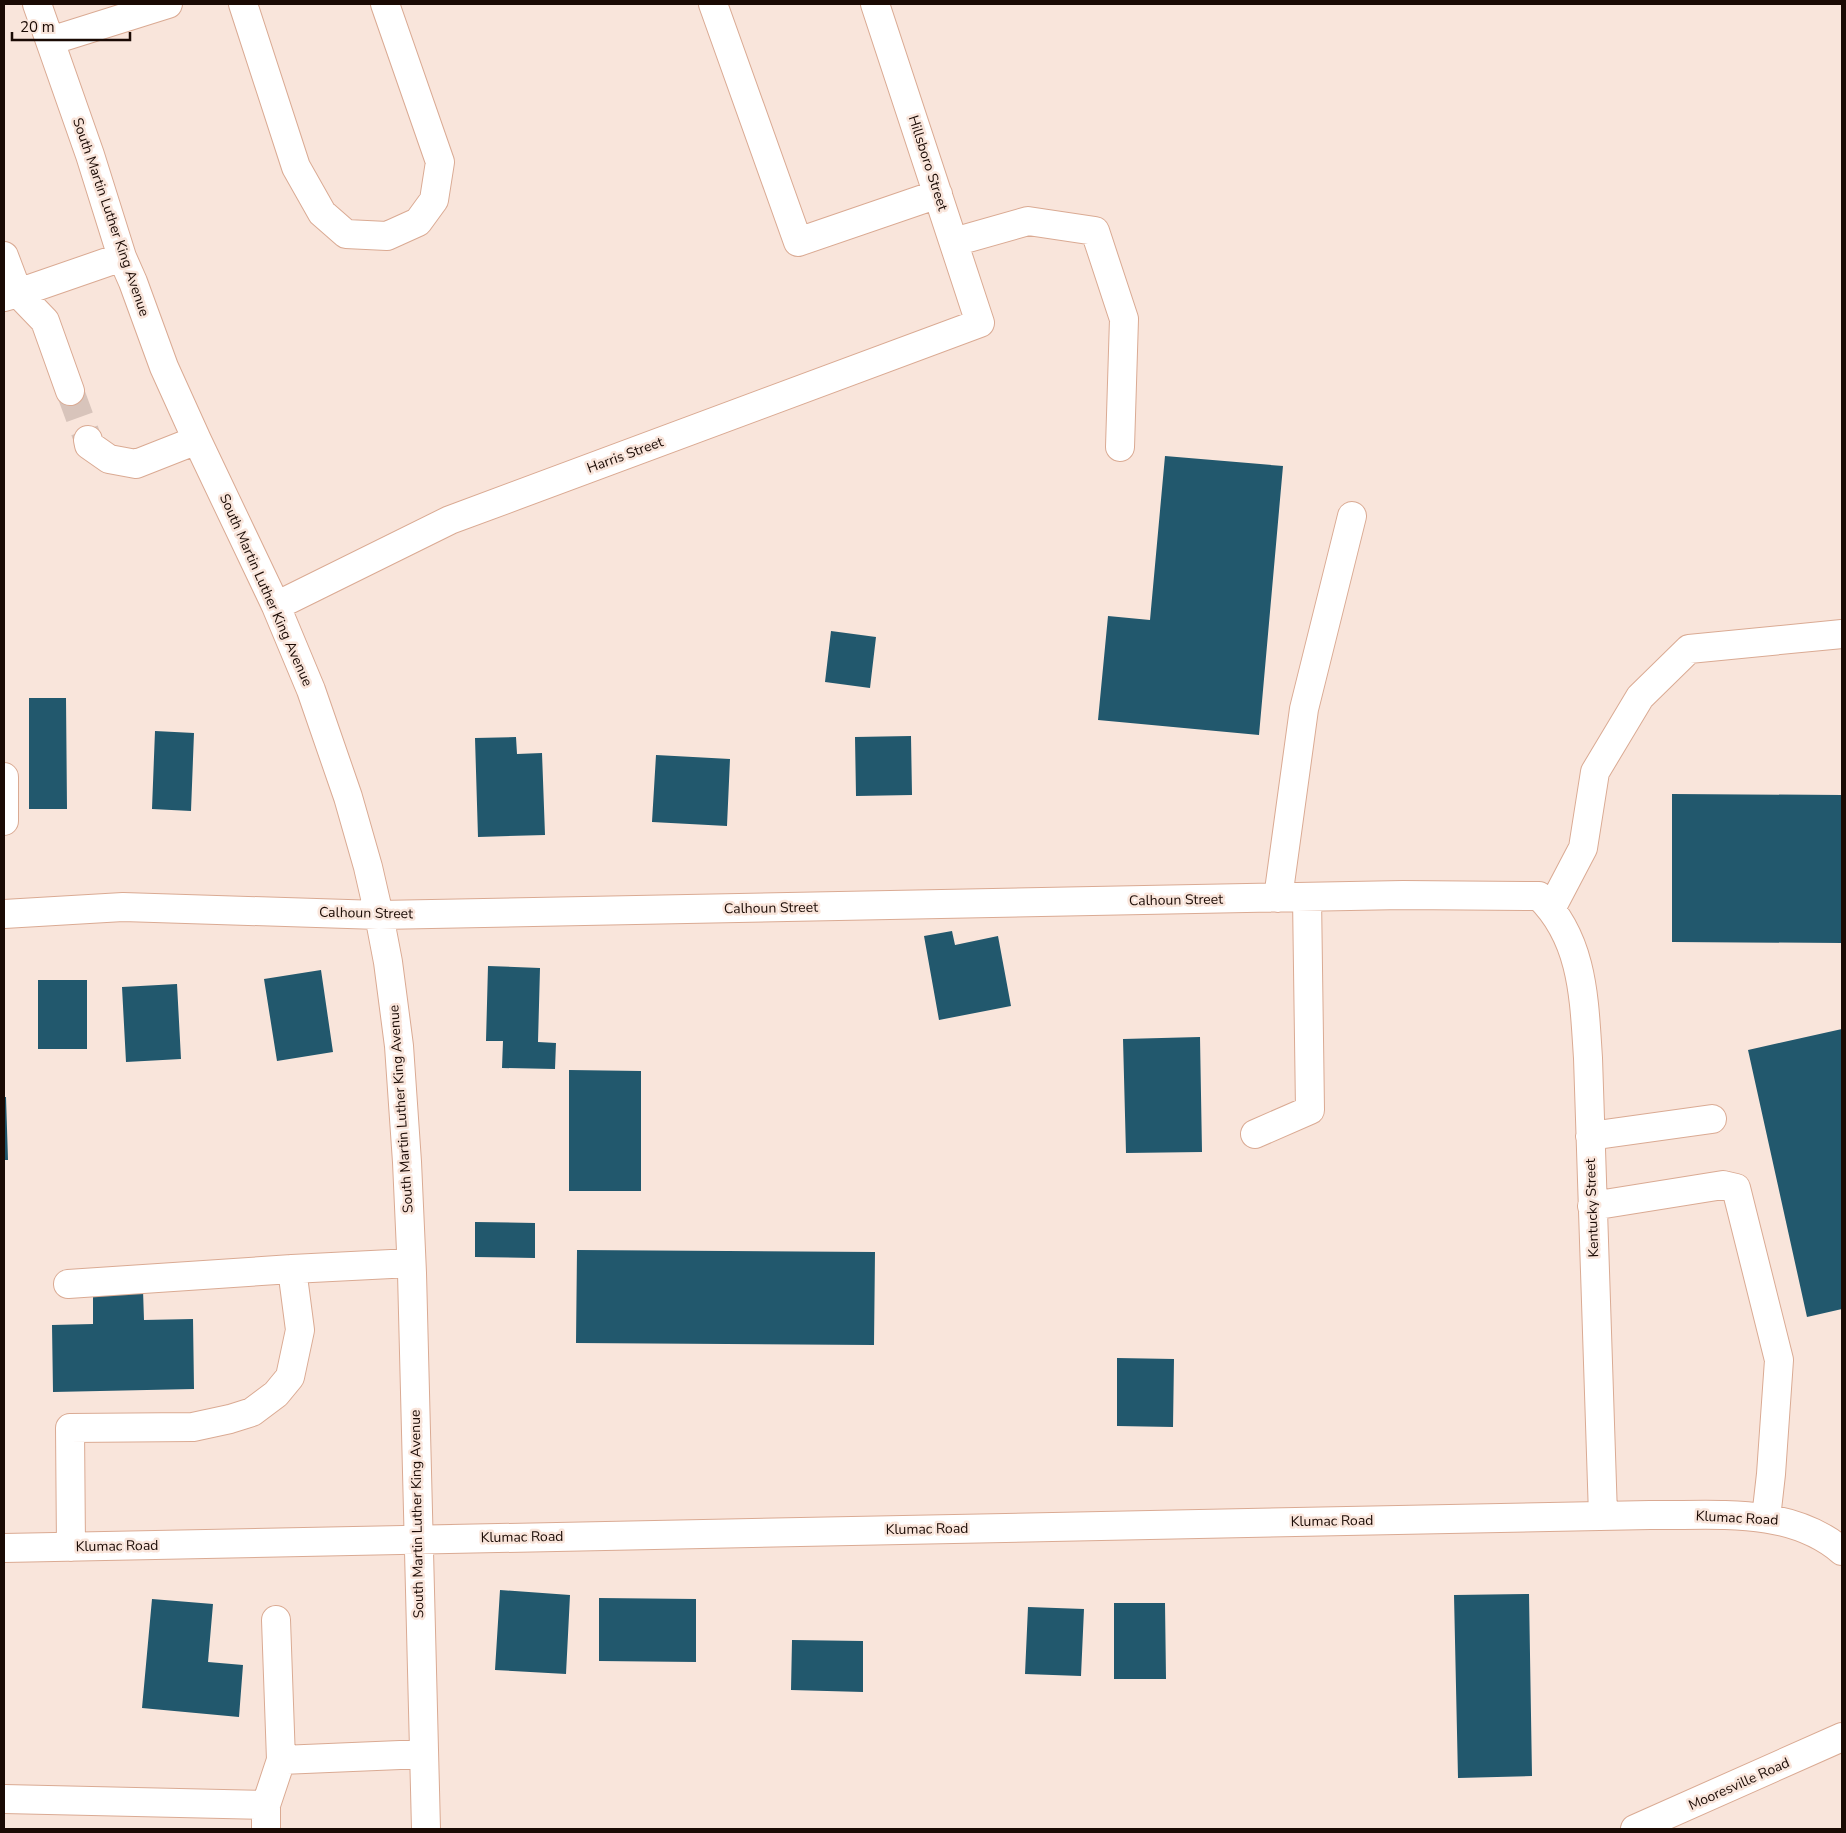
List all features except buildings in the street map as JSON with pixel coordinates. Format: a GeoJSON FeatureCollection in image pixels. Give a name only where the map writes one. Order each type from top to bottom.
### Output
{"type":"FeatureCollection","features":[{"type":"Feature","properties":{"kind":"street","name":"South Martin Luther King Avenue"},"geometry":{"type":"LineString","coordinates":[[37,4],[90,155],[122,258],[162,360],[197,440],[276,606],[311,690],[334,752],[368,867],[379,915],[388,962],[402,1083],[411,1263],[426,1829]]}},
{"type":"Feature","properties":{"kind":"street"},"geometry":{"type":"LineString","coordinates":[[50,41],[168,4]]}},
{"type":"Feature","properties":{"kind":"street"},"geometry":{"type":"LineString","coordinates":[[243,4],[296,167],[322,213],[346,234],[387,236],[418,222],[434,200],[440,162],[385,4]]}},
{"type":"Feature","properties":{"kind":"street"},"geometry":{"type":"LineString","coordinates":[[713,4],[798,242],[938,194]]}},
{"type":"Feature","properties":{"kind":"street","name":"Hillsboro Street"},"geometry":{"type":"LineString","coordinates":[[875,4],[980,323]]}},
{"type":"Feature","properties":{"kind":"street"},"geometry":{"type":"LineString","coordinates":[[954,242],[1028,220],[1095,231],[1124,319],[1120,447]]}},
{"type":"Feature","properties":{"kind":"street"},"geometry":{"type":"LineString","coordinates":[[4,256],[11,295],[46,321],[70,391]]}},
{"type":"Feature","properties":{"kind":"street"},"geometry":{"type":"LineString","coordinates":[[11,295],[122,258]]}},
{"type":"Feature","properties":{"kind":"street","name":"Harris Street"},"geometry":{"type":"LineString","coordinates":[[276,606],[450,520],[980,323]]}},
{"type":"Feature","properties":{"kind":"street"},"geometry":{"type":"LineString","coordinates":[[88,440],[89,445],[110,459],[136,464],[197,440]]}},
{"type":"Feature","properties":{"kind":"street"},"geometry":{"type":"LineString","coordinates":[[1278,898],[1304,709],[1352,516]]}},
{"type":"Feature","properties":{"kind":"street"},"geometry":{"type":"LineString","coordinates":[[1545,902],[1583,848],[1595,772],[1640,697],[1689,648],[1842,634]]}},
{"type":"Feature","properties":{"kind":"street"},"geometry":{"type":"LineString","coordinates":[[4,777],[4,821]]}},
{"type":"Feature","properties":{"kind":"street","name":"Calhoun Street"},"geometry":{"type":"LineString","coordinates":[[4,914],[122,907],[379,915],[1403,895],[1545,902]]}},
{"type":"Feature","properties":{"kind":"street"},"geometry":{"type":"LineString","coordinates":[[1255,1134],[1310,1110],[1307,898]]}},
{"type":"Feature","properties":{"kind":"street","name":"Kentucky Street"},"geometry":{"type":"LineString","coordinates":[[1545,902],[1571,944],[1580,970],[1588,1050],[1603,1515]]}},
{"type":"Feature","properties":{"kind":"street"},"geometry":{"type":"LineString","coordinates":[[1590,1136],[1712,1119]]}},
{"type":"Feature","properties":{"kind":"street"},"geometry":{"type":"LineString","coordinates":[[1592,1206],[1724,1185],[1736,1188],[1779,1360],[1766,1518]]}},
{"type":"Feature","properties":{"kind":"street"},"geometry":{"type":"LineString","coordinates":[[68,1284],[411,1263]]}},
{"type":"Feature","properties":{"kind":"street"},"geometry":{"type":"LineString","coordinates":[[71,1547],[70,1428],[193,1427],[230,1420],[252,1412],[276,1394],[290,1377],[300,1330],[292,1269]]}},
{"type":"Feature","properties":{"kind":"street","name":"Klumac Road"},"geometry":{"type":"LineString","coordinates":[[4,1548],[1603,1515],[1731,1516],[1780,1520],[1818,1534],[1842,1551]]}},
{"type":"Feature","properties":{"kind":"street"},"geometry":{"type":"LineString","coordinates":[[4,1799],[266,1817],[281,1760],[276,1620]]}},
{"type":"Feature","properties":{"kind":"street","name":"Mooresville Road"},"geometry":{"type":"LineString","coordinates":[[1635,1829],[1842,1737]]}},
{"type":"Feature","properties":{"kind":"street"},"geometry":{"type":"LineString","coordinates":[[281,1760],[424,1754]]}},
{"type":"Feature","properties":{"kind":"tunnel"},"geometry":{"type":"LineString","coordinates":[[70,391],[88,440]]}}]}
